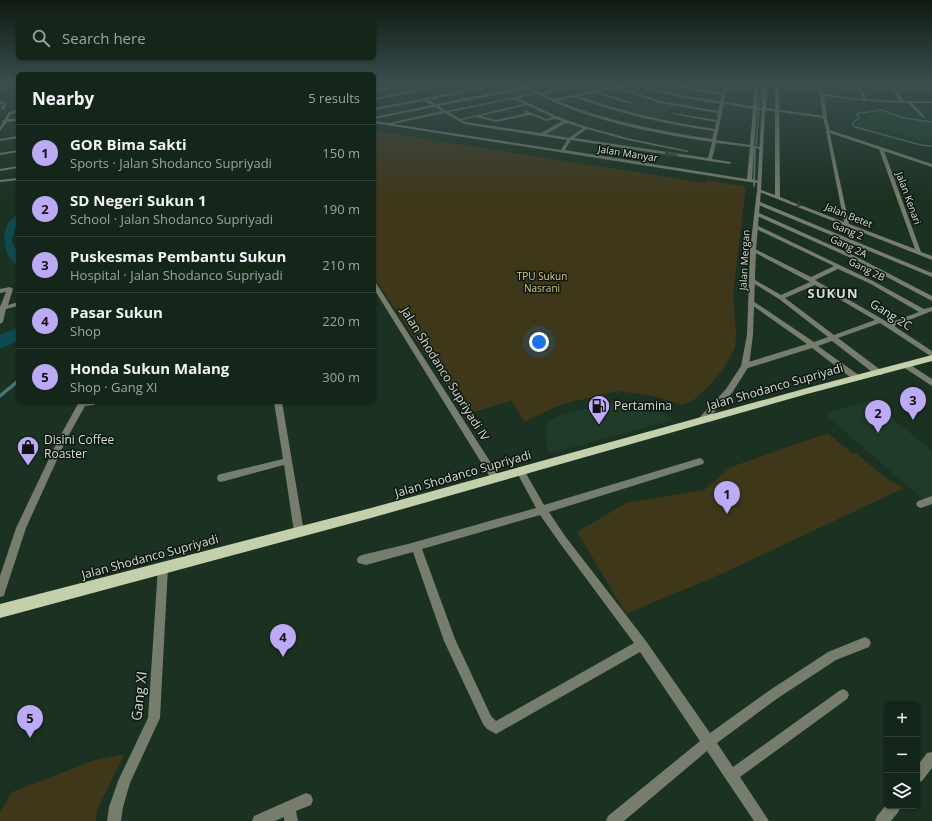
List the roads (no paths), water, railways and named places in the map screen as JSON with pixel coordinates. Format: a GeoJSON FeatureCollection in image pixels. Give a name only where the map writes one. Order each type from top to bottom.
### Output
{"type":"FeatureCollection","features":[{"type":"Feature","properties":{"kind":"main road","name":"Jalan Shodanco Supriyadi"},"geometry":{"type":"LineString","coordinates":[[0,611],[300,532],[495,477],[932,358]]}},
{"type":"Feature","properties":{"kind":"street","name":"Jalan Manyar"},"geometry":{"type":"LineString","coordinates":[[376,122],[755,183]]}},
{"type":"Feature","properties":{"kind":"street"},"geometry":{"type":"LineString","coordinates":[[386,124],[394,122]]}},
{"type":"Feature","properties":{"kind":"street"},"geometry":{"type":"LineString","coordinates":[[462,122],[541,135],[711,157]]}},
{"type":"Feature","properties":{"kind":"street"},"geometry":{"type":"LineString","coordinates":[[541,135],[564,122]]}},
{"type":"Feature","properties":{"kind":"street"},"geometry":{"type":"LineString","coordinates":[[570,122],[635,141],[711,157],[729,163]]}},
{"type":"Feature","properties":{"kind":"street"},"geometry":{"type":"LineString","coordinates":[[616,122],[662,133],[762,148]]}},
{"type":"Feature","properties":{"kind":"street"},"geometry":{"type":"LineString","coordinates":[[666,122],[716,130]]}},
{"type":"Feature","properties":{"kind":"street"},"geometry":{"type":"LineString","coordinates":[[711,157],[718,122]]}},
{"type":"Feature","properties":{"kind":"street"},"geometry":{"type":"LineString","coordinates":[[753,122],[751,146],[755,183]]}},
{"type":"Feature","properties":{"kind":"street","name":"Jalan Mergan"},"geometry":{"type":"LineString","coordinates":[[701,421],[729,391],[745,366],[750,335],[753,250],[758,203],[755,183],[762,148],[763,122]]}},
{"type":"Feature","properties":{"kind":"street"},"geometry":{"type":"LineString","coordinates":[[777,122],[778,196]]}},
{"type":"Feature","properties":{"kind":"street"},"geometry":{"type":"LineString","coordinates":[[826,122],[846,223]]}},
{"type":"Feature","properties":{"kind":"street"},"geometry":{"type":"LineString","coordinates":[[562,152],[570,139],[586,128]]}},
{"type":"Feature","properties":{"kind":"street"},"geometry":{"type":"LineString","coordinates":[[0,134],[16,132]]}},
{"type":"Feature","properties":{"kind":"street"},"geometry":{"type":"LineString","coordinates":[[828,132],[932,166]]}},
{"type":"Feature","properties":{"kind":"street"},"geometry":{"type":"LineString","coordinates":[[1,141],[16,137]]}},
{"type":"Feature","properties":{"kind":"street","name":"Jalan Kenari"},"geometry":{"type":"LineString","coordinates":[[881,149],[919,253]]}},
{"type":"Feature","properties":{"kind":"street"},"geometry":{"type":"LineString","coordinates":[[0,154],[16,152]]}},
{"type":"Feature","properties":{"kind":"street"},"geometry":{"type":"LineString","coordinates":[[12,157],[16,152]]}},
{"type":"Feature","properties":{"kind":"street"},"geometry":{"type":"LineString","coordinates":[[0,170],[10,166],[16,167]]}},
{"type":"Feature","properties":{"kind":"street"},"geometry":{"type":"LineString","coordinates":[[0,181],[16,179]]}},
{"type":"Feature","properties":{"kind":"street","name":"Jalan Betet"},"geometry":{"type":"LineString","coordinates":[[755,183],[778,196],[932,258]]}},
{"type":"Feature","properties":{"kind":"street","name":"Gang 2"},"geometry":{"type":"LineString","coordinates":[[758,203],[932,275]]}},
{"type":"Feature","properties":{"kind":"street","name":"Gang 2A"},"geometry":{"type":"LineString","coordinates":[[757,214],[853,257],[932,299]]}},
{"type":"Feature","properties":{"kind":"street","name":"Gang 2B"},"geometry":{"type":"LineString","coordinates":[[756,227],[839,266],[898,296],[924,312]]}},
{"type":"Feature","properties":{"kind":"street","name":"Gang 2C"},"geometry":{"type":"LineString","coordinates":[[753,250],[813,281],[881,320],[932,355]]}},
{"type":"Feature","properties":{"kind":"street"},"geometry":{"type":"LineString","coordinates":[[781,298],[839,266]]}},
{"type":"Feature","properties":{"kind":"street"},"geometry":{"type":"LineString","coordinates":[[753,281],[781,298],[878,373]]}},
{"type":"Feature","properties":{"kind":"street","name":"Jalan Shodanco Supriyadi IV"},"geometry":{"type":"LineString","coordinates":[[376,287],[398,319],[495,477]]}},
{"type":"Feature","properties":{"kind":"street"},"geometry":{"type":"LineString","coordinates":[[0,291],[16,288]]}},
{"type":"Feature","properties":{"kind":"street"},"geometry":{"type":"LineString","coordinates":[[0,322],[1,309],[10,289]]}},
{"type":"Feature","properties":{"kind":"street"},"geometry":{"type":"LineString","coordinates":[[751,302],[857,378]]}},
{"type":"Feature","properties":{"kind":"street"},"geometry":{"type":"LineString","coordinates":[[1,309],[16,305]]}},
{"type":"Feature","properties":{"kind":"street"},"geometry":{"type":"LineString","coordinates":[[888,325],[932,309]]}},
{"type":"Feature","properties":{"kind":"street"},"geometry":{"type":"LineString","coordinates":[[745,366],[813,345],[881,320]]}},
{"type":"Feature","properties":{"kind":"street"},"geometry":{"type":"LineString","coordinates":[[906,365],[932,383]]}},
{"type":"Feature","properties":{"kind":"street"},"geometry":{"type":"LineString","coordinates":[[0,592],[21,528],[59,446],[82,404]]}},
{"type":"Feature","properties":{"kind":"street"},"geometry":{"type":"LineString","coordinates":[[278,404],[286,461],[300,532]]}},
{"type":"Feature","properties":{"kind":"street"},"geometry":{"type":"LineString","coordinates":[[221,478],[286,461]]}},
{"type":"Feature","properties":{"kind":"street"},"geometry":{"type":"LineString","coordinates":[[362,560],[416,547],[700,462]]}},
{"type":"Feature","properties":{"kind":"street"},"geometry":{"type":"LineString","coordinates":[[520,471],[542,510],[562,539],[642,645],[762,821]]}},
{"type":"Feature","properties":{"kind":"street"},"geometry":{"type":"LineString","coordinates":[[921,504],[932,500]]}},
{"type":"Feature","properties":{"kind":"street"},"geometry":{"type":"LineString","coordinates":[[416,547],[450,641],[487,720],[496,728],[642,645]]}},
{"type":"Feature","properties":{"kind":"street","name":"Gang XI"},"geometry":{"type":"LineString","coordinates":[[114,821],[114,811],[122,787],[148,735],[154,718],[163,567]]}},
{"type":"Feature","properties":{"kind":"street"},"geometry":{"type":"LineString","coordinates":[[613,821],[708,742],[774,694],[832,656],[865,643]]}},
{"type":"Feature","properties":{"kind":"street"},"geometry":{"type":"LineString","coordinates":[[731,776],[843,695]]}},
{"type":"Feature","properties":{"kind":"street"},"geometry":{"type":"LineString","coordinates":[[920,773],[932,758]]}},
{"type":"Feature","properties":{"kind":"street"},"geometry":{"type":"LineString","coordinates":[[259,821],[290,815],[306,800]]}},
{"type":"Feature","properties":{"kind":"street"},"geometry":{"type":"LineString","coordinates":[[882,821],[892,809]]}},
{"type":"Feature","properties":{"kind":"waterway"},"geometry":{"type":"LineString","coordinates":[[756,146],[758,122]]}},
{"type":"Feature","properties":{"kind":"waterway"},"geometry":{"type":"LineString","coordinates":[[854,122],[852,124],[855,127],[921,145],[932,146]]}},
{"type":"Feature","properties":{"kind":"waterway"},"geometry":{"type":"LineString","coordinates":[[754,186],[755,149]]}},
{"type":"Feature","properties":{"kind":"waterway"},"geometry":{"type":"LineString","coordinates":[[16,220],[8,228],[4,240],[8,251],[16,259]]}},
{"type":"Feature","properties":{"kind":"waterway"},"geometry":{"type":"LineString","coordinates":[[0,343],[16,334]]}},
{"type":"Feature","properties":{"kind":"waterway"},"geometry":{"type":"LineString","coordinates":[[0,396],[16,383]]}},
{"type":"Feature","properties":{"kind":"place","name":"Puskesmas Pembantu Sukun"},"geometry":{"type":"Point","coordinates":[913,420]}},
{"type":"Feature","properties":{"kind":"place","name":"Pertamina"},"geometry":{"type":"Point","coordinates":[599,426]}},
{"type":"Feature","properties":{"kind":"place","name":"SD Negeri Sukun 1"},"geometry":{"type":"Point","coordinates":[878,433]}},
{"type":"Feature","properties":{"kind":"place","name":"Disini Coffee Roaster"},"geometry":{"type":"Point","coordinates":[28,466]}},
{"type":"Feature","properties":{"kind":"place","name":"GOR Bima Sakti"},"geometry":{"type":"Point","coordinates":[727,514]}},
{"type":"Feature","properties":{"kind":"place","name":"Pasar Sukun"},"geometry":{"type":"Point","coordinates":[283,657]}},
{"type":"Feature","properties":{"kind":"place","name":"Honda Sukun Malang"},"geometry":{"type":"Point","coordinates":[30,738]}},
{"type":"Feature","properties":{"kind":"district","name":"SUKUN"},"geometry":{"type":"Point","coordinates":[833,293]}},
{"type":"Feature","properties":{"kind":"park label","name":"TPU Sukun Nasrani"},"geometry":{"type":"Point","coordinates":[542,282]}}]}
